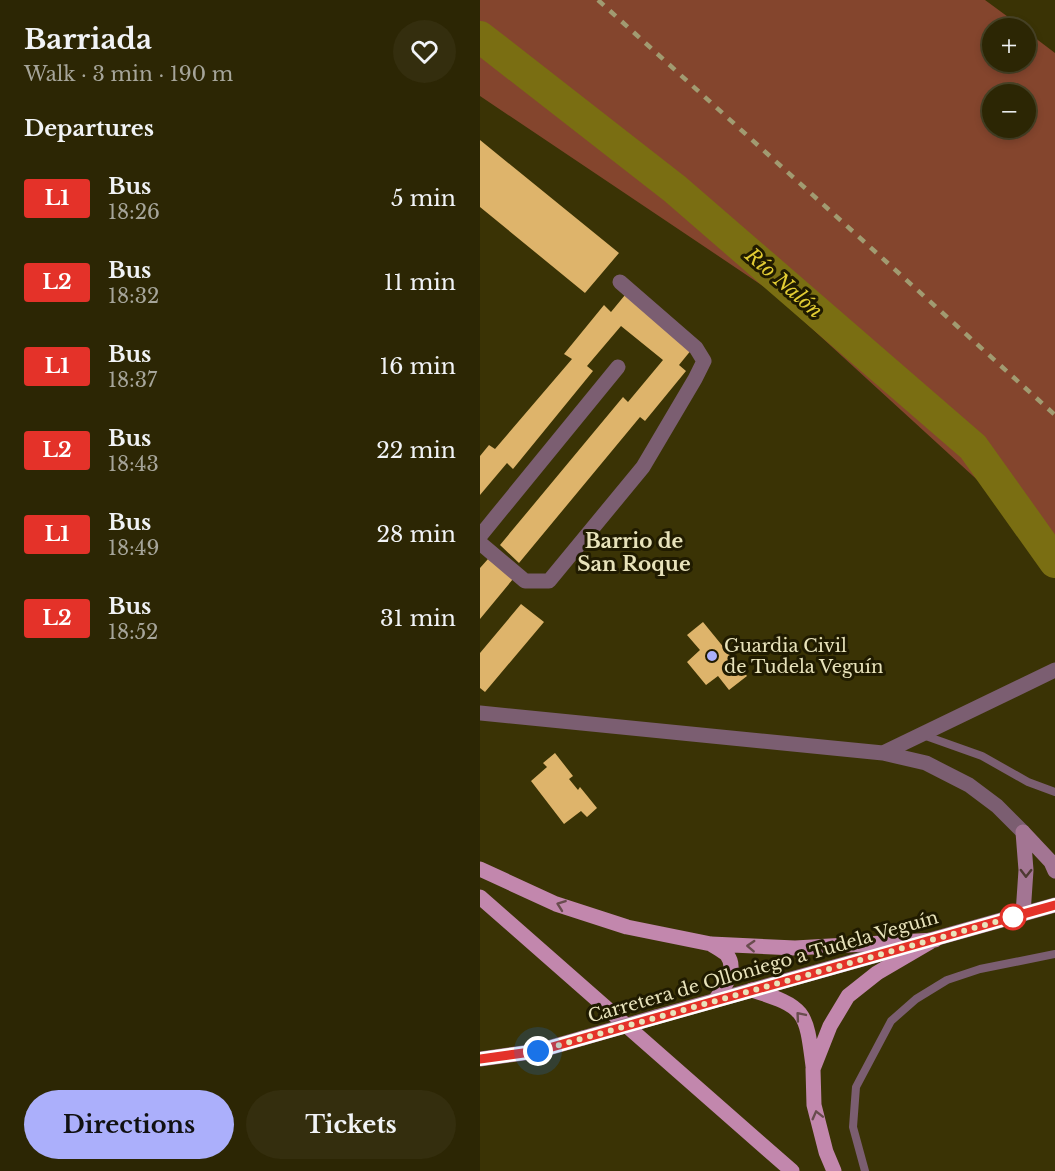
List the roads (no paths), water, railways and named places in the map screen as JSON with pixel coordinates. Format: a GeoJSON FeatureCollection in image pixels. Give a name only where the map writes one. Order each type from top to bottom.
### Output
{"type":"FeatureCollection","features":[{"type":"Feature","properties":{"kind":"main road"},"geometry":{"type":"LineString","coordinates":[[480,869],[556,904],[627,927],[711,944],[795,948],[935,940]]}},
{"type":"Feature","properties":{"kind":"main road"},"geometry":{"type":"LineString","coordinates":[[480,897],[792,1171]]}},
{"type":"Feature","properties":{"kind":"main road"},"geometry":{"type":"LineString","coordinates":[[813,1069],[830,1026],[848,996],[877,973],[935,940]]}},
{"type":"Feature","properties":{"kind":"main road"},"geometry":{"type":"LineString","coordinates":[[711,944],[727,956],[731,973],[716,999]]}},
{"type":"Feature","properties":{"kind":"main road"},"geometry":{"type":"LineString","coordinates":[[752,990],[784,1000],[802,1014],[808,1025],[814,1105],[826,1152],[834,1171]]}},
{"type":"Feature","properties":{"kind":"street"},"geometry":{"type":"LineString","coordinates":[[480,543],[525,581],[549,581],[643,467],[695,379],[704,361],[696,348],[620,282]]}},
{"type":"Feature","properties":{"kind":"street"},"geometry":{"type":"LineString","coordinates":[[480,536],[618,367]]}},
{"type":"Feature","properties":{"kind":"street"},"geometry":{"type":"LineString","coordinates":[[883,753],[1055,670]]}},
{"type":"Feature","properties":{"kind":"street"},"geometry":{"type":"LineString","coordinates":[[480,713],[883,753],[926,763],[969,785],[997,806],[1051,862],[1055,871]]}},
{"type":"Feature","properties":{"kind":"street"},"geometry":{"type":"LineString","coordinates":[[1023,832],[1026,870],[1023,914]]}},
{"type":"Feature","properties":{"kind":"street","name":"Carretera de Olloniego a Tudela Veguín"},"geometry":{"type":"LineString","coordinates":[[480,1059],[538,1051],[716,999],[935,940],[1055,904]]}},
{"type":"Feature","properties":{"kind":"lane"},"geometry":{"type":"LineString","coordinates":[[921,734],[982,756],[1028,782],[1055,792]]}},
{"type":"Feature","properties":{"kind":"lane"},"geometry":{"type":"LineString","coordinates":[[865,1171],[853,1127],[856,1087],[891,1021],[916,999],[947,980],[980,969],[1055,954]]}},
{"type":"Feature","properties":{"kind":"waterway","name":"Río Nalón"},"geometry":{"type":"LineString","coordinates":[[480,37],[675,189],[973,447],[1055,562]]}},
{"type":"Feature","properties":{"kind":"railway"},"geometry":{"type":"LineString","coordinates":[[598,0],[1055,415]]}},
{"type":"Feature","properties":{"kind":"place","name":"Guardia Civil de Tudela Veguín"},"geometry":{"type":"Point","coordinates":[712,656]}},
{"type":"Feature","properties":{"kind":"district","name":"Barrio de San Roque"},"geometry":{"type":"Point","coordinates":[634,552]}}]}
